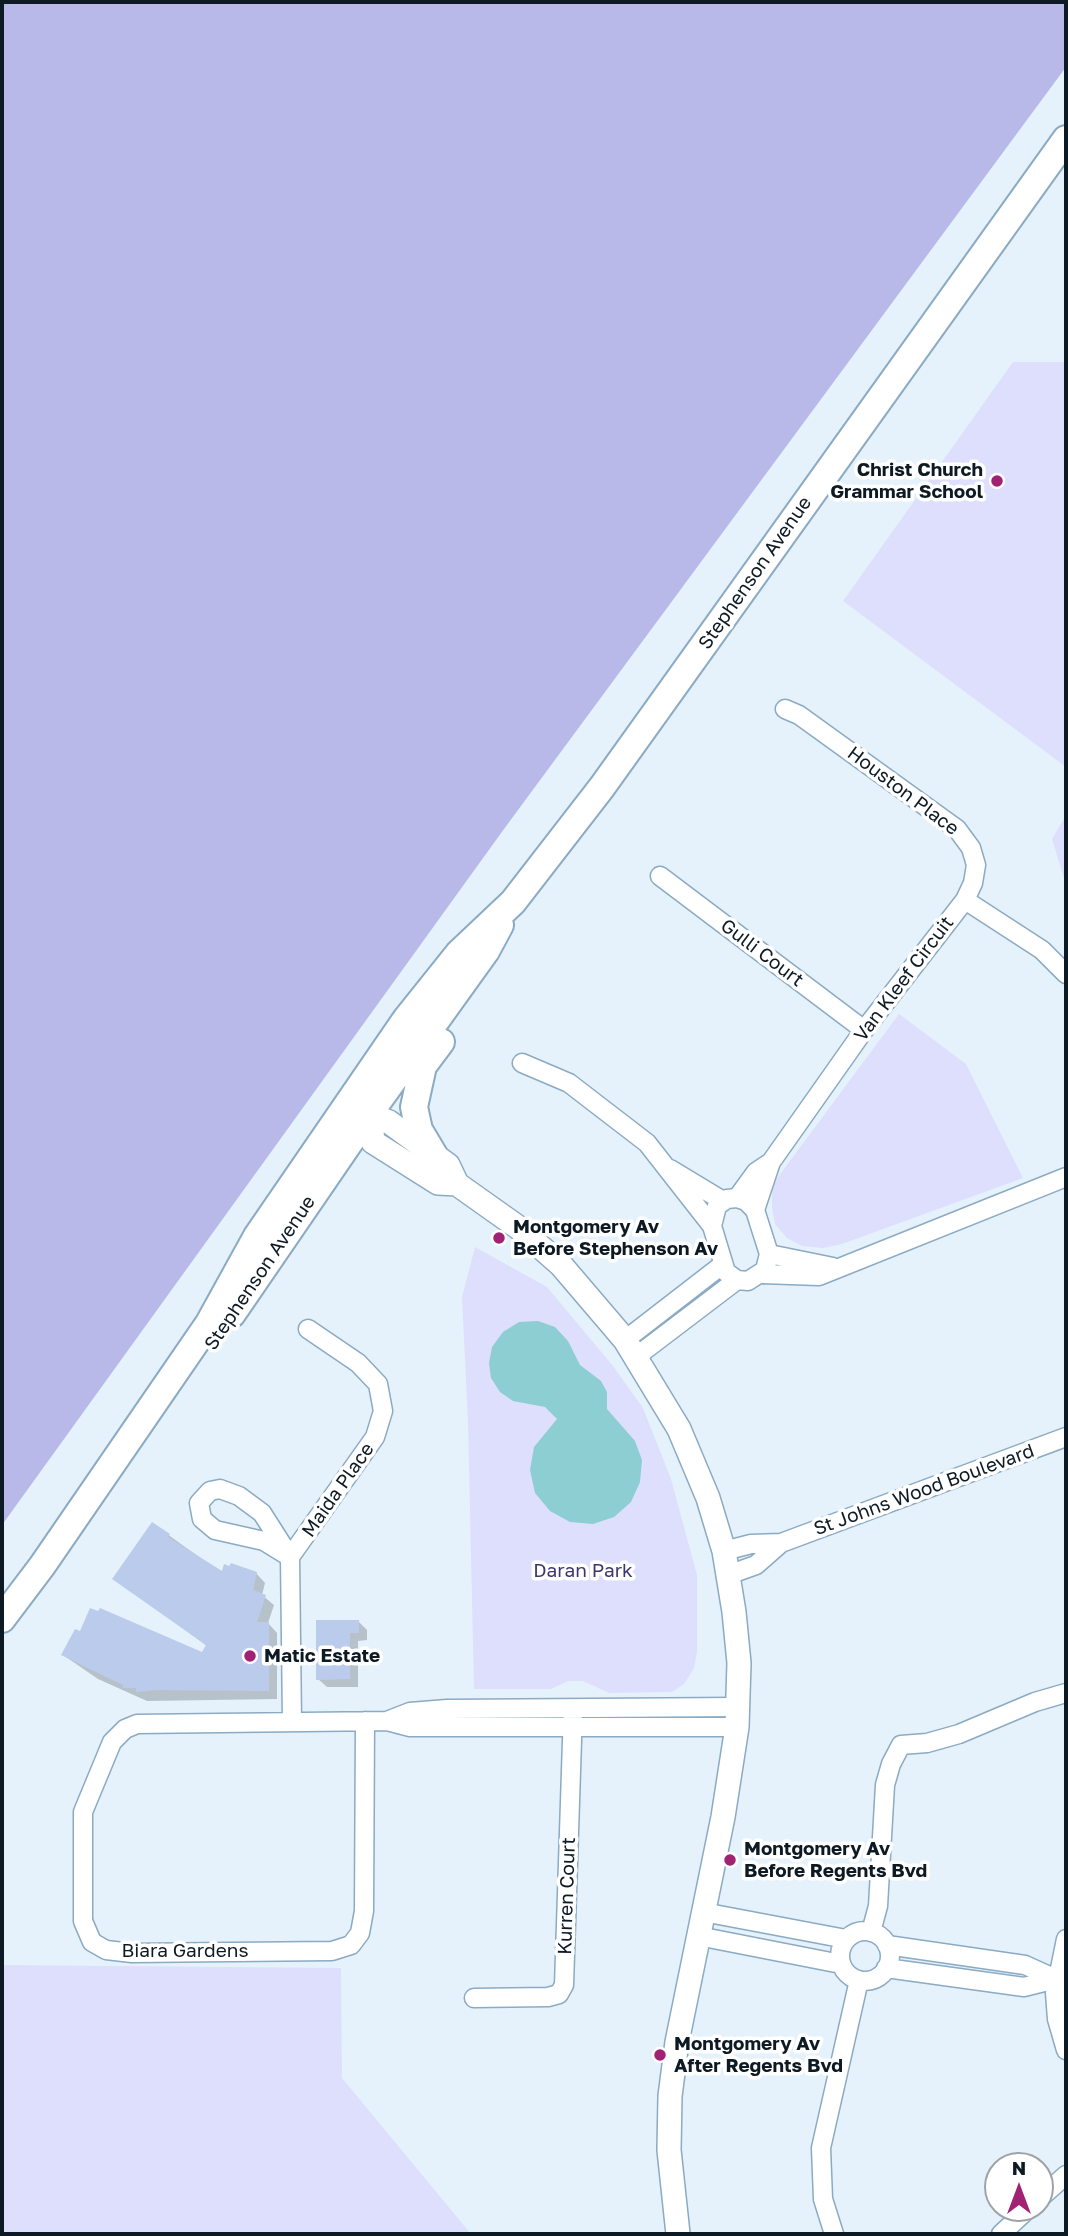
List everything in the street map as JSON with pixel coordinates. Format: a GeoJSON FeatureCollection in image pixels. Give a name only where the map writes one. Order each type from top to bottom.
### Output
{"type":"FeatureCollection","features":[{"type":"Feature","properties":{"kind":"main road","name":"Stephenson Avenue"},"geometry":{"type":"LineString","coordinates":[[2,1619],[42,1566],[209,1323],[257,1236],[371,1070],[458,954],[513,902],[603,787],[1066,139]]}},
{"type":"Feature","properties":{"kind":"main road","name":"Stephenson Avenue"},"geometry":{"type":"LineString","coordinates":[[2,1642],[145,1446],[369,1114],[486,951],[513,902]]}},
{"type":"Feature","properties":{"kind":"main road"},"geometry":{"type":"LineString","coordinates":[[434,1154],[415,1120],[419,1081],[424,1066],[477,989],[486,951]]}},
{"type":"Feature","properties":{"kind":"street","name":"Houston Place"},"geometry":{"type":"LineString","coordinates":[[785,709],[799,715],[957,829],[971,848],[976,865],[973,883],[964,900]]}},
{"type":"Feature","properties":{"kind":"street","name":"Gulli Court"},"geometry":{"type":"LineString","coordinates":[[660,876],[864,1030]]}},
{"type":"Feature","properties":{"kind":"street","name":"Van Kleef Circuit"},"geometry":{"type":"LineString","coordinates":[[730,1200],[756,1172],[771,1161],[864,1030],[964,900],[1042,950],[1066,974]]}},
{"type":"Feature","properties":{"kind":"street"},"geometry":{"type":"LineString","coordinates":[[522,1063],[550,1073],[600,1106],[647,1143],[670,1169],[681,1190],[712,1226]]}},
{"type":"Feature","properties":{"kind":"street"},"geometry":{"type":"LineString","coordinates":[[371,1070],[369,1114],[373,1142],[438,1183],[457,1185],[519,1228],[561,1265],[631,1348],[663,1397],[693,1459],[724,1550],[738,1663],[737,1717],[723,1818],[698,1936],[670,2096],[669,2150],[678,2234]]}},
{"type":"Feature","properties":{"kind":"street"},"geometry":{"type":"LineString","coordinates":[[369,1114],[389,1122],[448,1165],[457,1185]]}},
{"type":"Feature","properties":{"kind":"street"},"geometry":{"type":"LineString","coordinates":[[257,1236],[334,1134],[369,1114]]}},
{"type":"Feature","properties":{"kind":"street","name":"Van Kleef Circuit"},"geometry":{"type":"LineString","coordinates":[[755,1210],[769,1176],[771,1161]]}},
{"type":"Feature","properties":{"kind":"street"},"geometry":{"type":"LineString","coordinates":[[670,1169],[730,1200],[746,1201],[755,1210],[769,1254],[762,1274]]}},
{"type":"Feature","properties":{"kind":"street"},"geometry":{"type":"LineString","coordinates":[[631,1348],[737,1280],[753,1279],[762,1274],[819,1276],[1066,1177]]}},
{"type":"Feature","properties":{"kind":"street"},"geometry":{"type":"LineString","coordinates":[[730,1200],[712,1214],[712,1226],[722,1265],[726,1272],[737,1280]]}},
{"type":"Feature","properties":{"kind":"street"},"geometry":{"type":"LineString","coordinates":[[769,1254],[836,1267]]}},
{"type":"Feature","properties":{"kind":"street"},"geometry":{"type":"LineString","coordinates":[[631,1348],[722,1265]]}},
{"type":"Feature","properties":{"kind":"street","name":"Maida Place"},"geometry":{"type":"LineString","coordinates":[[290,1557],[375,1437],[383,1411],[381,1392],[373,1377],[308,1329]]}},
{"type":"Feature","properties":{"kind":"street","name":"St Johns Wood Boulevard"},"geometry":{"type":"LineString","coordinates":[[724,1550],[751,1544],[781,1543],[1066,1437]]}},
{"type":"Feature","properties":{"kind":"street"},"geometry":{"type":"LineString","coordinates":[[290,1557],[264,1541],[225,1533],[208,1525],[200,1513],[200,1503],[204,1496],[220,1489],[251,1503],[272,1526],[290,1557],[292,1722]]}},
{"type":"Feature","properties":{"kind":"street","name":"St Johns Wood Boulevard"},"geometry":{"type":"LineString","coordinates":[[728,1575],[756,1566],[781,1543]]}},
{"type":"Feature","properties":{"kind":"street"},"geometry":{"type":"LineString","coordinates":[[871,1931],[878,1906],[885,1785],[891,1764],[901,1745],[927,1743],[958,1734],[1035,1702],[1066,1693]]}},
{"type":"Feature","properties":{"kind":"street","name":"Biara Gardens"},"geometry":{"type":"LineString","coordinates":[[365,1721],[364,1911],[360,1933],[351,1945],[332,1951],[123,1952],[98,1947],[88,1936],[83,1921],[83,1812],[116,1737],[131,1727],[149,1723],[292,1722],[365,1721],[387,1721],[410,1712],[447,1709],[573,1718],[737,1717]]}},
{"type":"Feature","properties":{"kind":"street","name":"Kurren Court"},"geometry":{"type":"LineString","coordinates":[[474,1998],[548,1997],[559,1994],[564,1985],[573,1718]]}},
{"type":"Feature","properties":{"kind":"street"},"geometry":{"type":"LineString","coordinates":[[703,1912],[846,1939]]}},
{"type":"Feature","properties":{"kind":"street"},"geometry":{"type":"LineString","coordinates":[[887,1945],[890,1957],[886,1968],[877,1977],[859,1980],[851,1977],[841,1964],[840,1951],[846,1939],[858,1932],[871,1931],[887,1945],[1025,1965],[1056,1979]]}},
{"type":"Feature","properties":{"kind":"street"},"geometry":{"type":"LineString","coordinates":[[698,1936],[841,1964]]}},
{"type":"Feature","properties":{"kind":"street"},"geometry":{"type":"LineString","coordinates":[[1066,1938],[1056,1979],[1057,2020],[1066,2050]]}},
{"type":"Feature","properties":{"kind":"street"},"geometry":{"type":"LineString","coordinates":[[886,1968],[1024,1987],[1056,1979]]}},
{"type":"Feature","properties":{"kind":"street"},"geometry":{"type":"LineString","coordinates":[[834,2234],[823,2199],[821,2148],[859,1980]]}},
{"type":"Feature","properties":{"kind":"street"},"geometry":{"type":"LineString","coordinates":[[1001,2234],[1014,2222]]}},
{"type":"Feature","properties":{"kind":"green space","name":"Christ Church Grammar School"},"geometry":{"type":"Polygon","coordinates":[[[1013,362],[1066,362],[1066,767],[843,601],[1013,362]]]}},
{"type":"Feature","properties":{"kind":"green space"},"geometry":{"type":"Polygon","coordinates":[[[1066,815],[1066,885],[1052,839],[1066,815]]]}},
{"type":"Feature","properties":{"kind":"green space"},"geometry":{"type":"Polygon","coordinates":[[[899,1014],[966,1064],[1023,1178],[842,1244],[823,1248],[802,1246],[787,1238],[775,1224],[772,1185],[899,1014]]]}},
{"type":"Feature","properties":{"kind":"green space","name":"Daran Park"},"geometry":{"type":"Polygon","coordinates":[[[475,1247],[547,1287],[613,1366],[643,1408],[671,1479],[697,1575],[697,1652],[694,1668],[684,1684],[672,1692],[609,1693],[583,1681],[568,1681],[551,1689],[474,1689],[468,1422],[462,1297],[475,1247]]]}},
{"type":"Feature","properties":{"kind":"green space"},"geometry":{"type":"Polygon","coordinates":[[[2,1965],[341,1968],[342,2078],[471,2234],[2,2234],[2,1965]]]}},
{"type":"Feature","properties":{"kind":"shaded area"},"geometry":{"type":"Polygon","coordinates":[[[2,2],[1066,2],[1066,67],[504,829],[2,1525],[2,2]]]}},
{"type":"Feature","properties":{"kind":"shaded area"},"geometry":{"type":"Polygon","coordinates":[[[538,1321],[555,1327],[568,1341],[580,1365],[601,1381],[607,1392],[607,1409],[635,1441],[642,1460],[640,1482],[631,1502],[614,1517],[593,1524],[570,1522],[550,1511],[535,1493],[530,1470],[534,1447],[557,1419],[545,1407],[513,1401],[500,1392],[491,1378],[489,1363],[492,1347],[503,1332],[519,1322],[538,1321]]]}},
{"type":"Feature","properties":{"kind":"building"},"geometry":{"type":"Polygon","coordinates":[[[152,1522],[170,1534],[168,1537],[222,1571],[224,1564],[229,1566],[231,1563],[257,1572],[253,1590],[266,1595],[257,1622],[269,1622],[269,1691],[136,1692],[136,1688],[123,1688],[123,1685],[61,1655],[75,1629],[80,1631],[90,1608],[98,1611],[100,1608],[202,1652],[206,1645],[112,1579],[152,1522]]]}},
{"type":"Feature","properties":{"kind":"building"},"geometry":{"type":"Polygon","coordinates":[[[316,1620],[359,1620],[359,1633],[350,1633],[350,1679],[316,1680],[316,1620]]]}},
{"type":"Feature","properties":{"kind":"place","name":"Christ Church Grammar School"},"geometry":{"type":"Point","coordinates":[997,481]}},
{"type":"Feature","properties":{"kind":"place","name":"Montgomery Av Before Stephenson Av"},"geometry":{"type":"Point","coordinates":[499,1238]}},
{"type":"Feature","properties":{"kind":"place","name":"Matic Estate"},"geometry":{"type":"Point","coordinates":[250,1656]}},
{"type":"Feature","properties":{"kind":"place","name":"Montgomery Av Before Regents Bvd"},"geometry":{"type":"Point","coordinates":[730,1860]}},
{"type":"Feature","properties":{"kind":"place","name":"Montgomery Av After Regents Bvd"},"geometry":{"type":"Point","coordinates":[660,2055]}}]}
